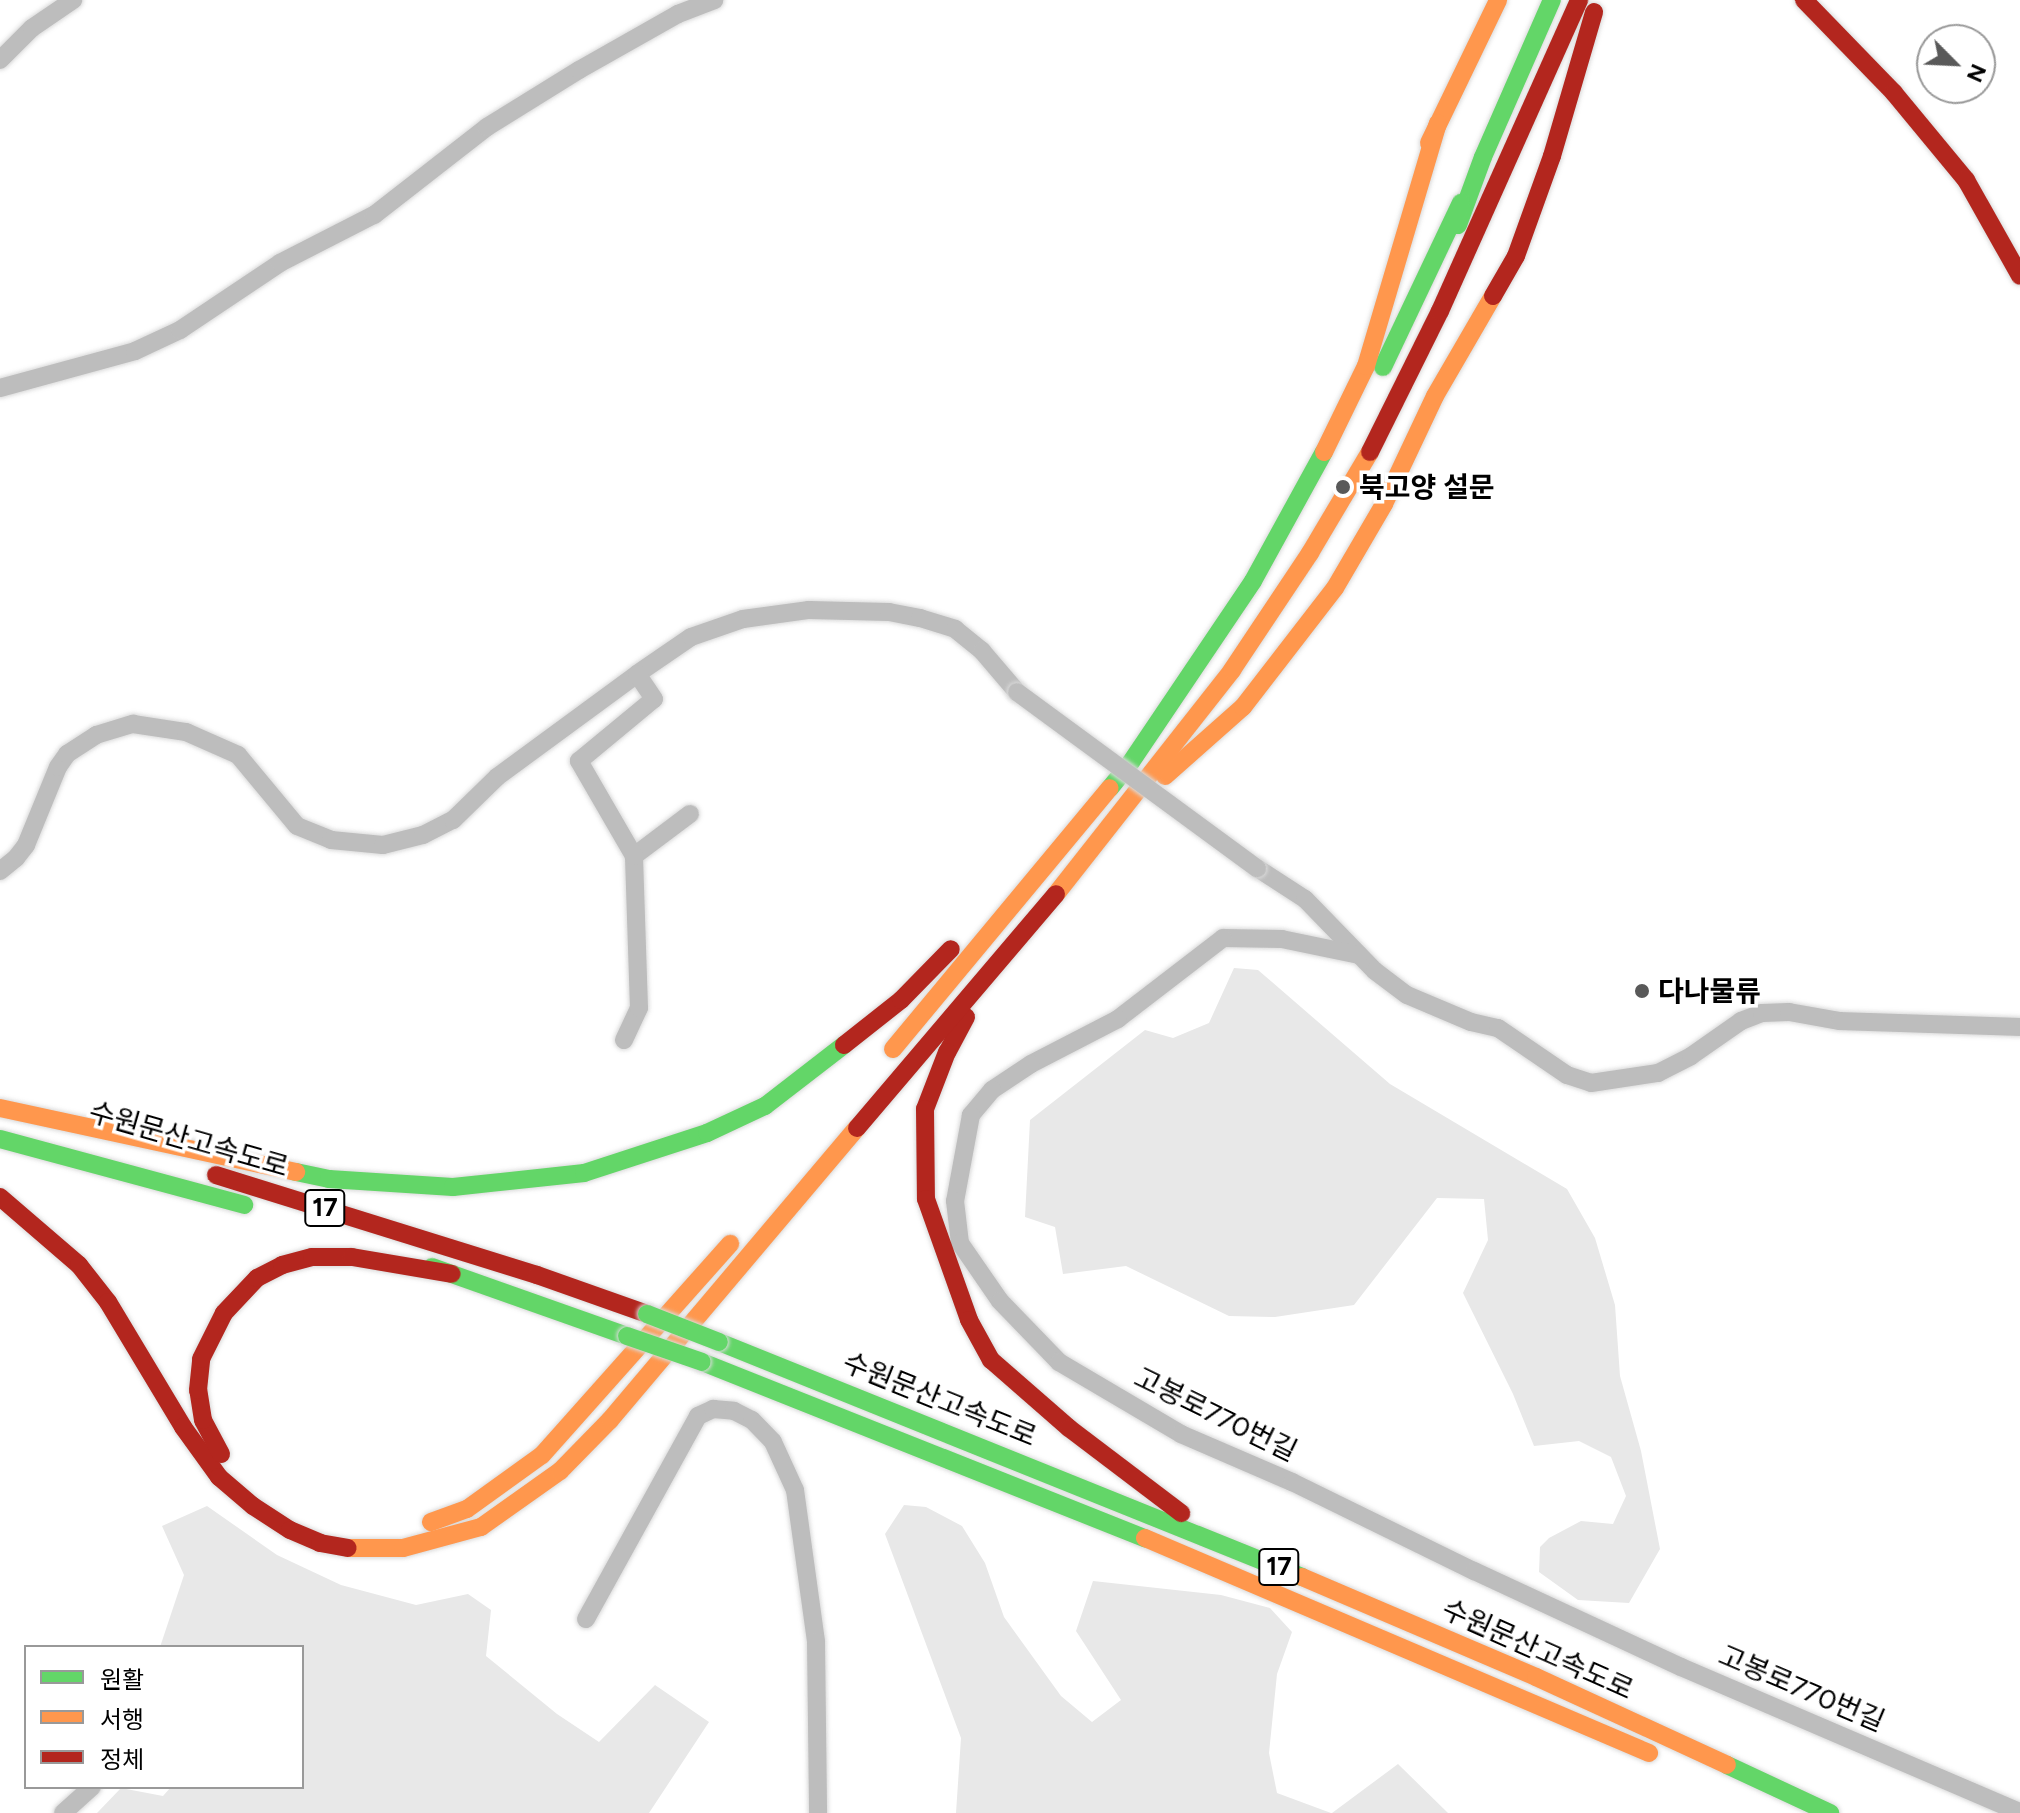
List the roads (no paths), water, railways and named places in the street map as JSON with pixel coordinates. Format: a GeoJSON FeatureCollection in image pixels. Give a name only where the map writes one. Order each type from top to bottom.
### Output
{"type":"FeatureCollection","features":[{"type":"Feature","properties":{"kind":"main road"},"geometry":{"type":"LineString","coordinates":[[1253,542],[1299,465],[1348,358],[1420,161],[1498,0]]}},
{"type":"Feature","properties":{"kind":"main road"},"geometry":{"type":"LineString","coordinates":[[0,1110],[329,1179],[453,1187],[527,1182],[584,1173],[707,1133],[765,1106],[901,1000],[1106,789],[1131,762],[1254,591],[1326,478],[1375,385],[1483,157],[1552,0]]}},
{"type":"Feature","properties":{"kind":"main road"},"geometry":{"type":"LineString","coordinates":[[1216,1540],[1069,1428],[991,1360],[969,1320],[926,1199],[925,1109],[947,1052],[979,993],[1232,670],[1310,553],[1370,451],[1440,311],[1579,0]]}},
{"type":"Feature","properties":{"kind":"main road"},"geometry":{"type":"LineString","coordinates":[[1113,819],[1243,707],[1335,588],[1384,504],[1432,402],[1516,256],[1552,156],[1584,41],[1601,0]]}},
{"type":"Feature","properties":{"kind":"main road"},"geometry":{"type":"LineString","coordinates":[[1804,0],[1894,93],[1966,180],[2020,276]]}},
{"type":"Feature","properties":{"kind":"main road"},"geometry":{"type":"LineString","coordinates":[[1204,659],[1314,473],[1366,366],[1438,123]]}},
{"type":"Feature","properties":{"kind":"main road"},"geometry":{"type":"LineString","coordinates":[[1163,714],[1213,665],[1313,523],[1419,314],[1463,215],[1483,157]]}},
{"type":"Feature","properties":{"kind":"main road"},"geometry":{"type":"LineString","coordinates":[[1163,714],[1192,649],[1230,581]]}},
{"type":"Feature","properties":{"kind":"main road"},"geometry":{"type":"LineString","coordinates":[[876,1070],[1106,789]]}},
{"type":"Feature","properties":{"kind":"main road"},"geometry":{"type":"LineString","coordinates":[[0,1197],[51,1237],[79,1265],[133,1341],[183,1427],[219,1477],[253,1506],[290,1530],[320,1543],[361,1550],[403,1548],[438,1541],[481,1527],[525,1499],[560,1471],[610,1420],[1057,892]]}},
{"type":"Feature","properties":{"kind":"main road","name":"수원문산고속도로"},"geometry":{"type":"LineString","coordinates":[[0,1110],[369,1221],[647,1314],[1216,1540],[1536,1677],[1830,1813]]}},
{"type":"Feature","properties":{"kind":"main road","name":"수원문산고속도로"},"geometry":{"type":"LineString","coordinates":[[0,1139],[270,1212]]}},
{"type":"Feature","properties":{"kind":"main road"},"geometry":{"type":"LineString","coordinates":[[415,1525],[467,1509],[542,1455],[624,1367],[744,1227]]}},
{"type":"Feature","properties":{"kind":"main road","name":"수원문산고속도로"},"geometry":{"type":"LineString","coordinates":[[351,1240],[702,1362],[1191,1556],[1670,1762]]}},
{"type":"Feature","properties":{"kind":"main road"},"geometry":{"type":"LineString","coordinates":[[324,1524],[291,1511],[260,1493],[235,1472],[215,1447],[203,1420],[198,1390],[201,1359],[211,1334],[239,1294],[257,1278],[282,1265],[312,1257],[352,1257],[452,1274]]}},
{"type":"Feature","properties":{"kind":"main road"},"geometry":{"type":"LineString","coordinates":[[359,1529],[391,1530]]}},
{"type":"Feature","properties":{"kind":"main road"},"geometry":{"type":"LineString","coordinates":[[1738,1791],[1788,1813]]}},
{"type":"Feature","properties":{"kind":"street"},"geometry":{"type":"LineString","coordinates":[[0,60],[32,28],[73,0]]}},
{"type":"Feature","properties":{"kind":"street"},"geometry":{"type":"LineString","coordinates":[[0,388],[135,351],[180,330],[280,263],[374,215],[487,127],[579,70],[678,14],[714,0]]}},
{"type":"Feature","properties":{"kind":"street"},"geometry":{"type":"LineString","coordinates":[[0,871],[26,845],[58,767],[67,754],[116,727],[151,724],[205,739],[238,755],[252,769],[273,801],[297,826],[331,840],[383,845],[423,835],[453,820],[497,777],[691,637],[743,619],[809,610],[889,612],[955,629],[982,651],[1017,692],[1257,868],[1305,899],[1359,955],[1407,995],[1471,1022],[1498,1028],[1567,1075],[1591,1083],[1658,1073],[1691,1056],[1741,1021],[1762,1013],[1789,1012],[1840,1021],[2020,1027]]}},
{"type":"Feature","properties":{"kind":"street"},"geometry":{"type":"LineString","coordinates":[[624,1040],[639,1008],[634,856],[579,761],[654,699],[637,674]]}},
{"type":"Feature","properties":{"kind":"street"},"geometry":{"type":"LineString","coordinates":[[634,856],[690,814]]}},
{"type":"Feature","properties":{"kind":"street","name":"고봉로770번길"},"geometry":{"type":"LineString","coordinates":[[1359,955],[1282,939],[1223,938],[1118,1019],[1031,1064],[992,1090],[971,1115],[955,1201],[960,1243],[1000,1301],[1059,1362],[1181,1434],[1292,1482],[1681,1667],[2020,1812]]}},
{"type":"Feature","properties":{"kind":"street"},"geometry":{"type":"LineString","coordinates":[[586,1619],[698,1416],[713,1409],[734,1411],[752,1420],[773,1442],[795,1490],[816,1642],[818,1813]]}},
{"type":"Feature","properties":{"kind":"street"},"geometry":{"type":"LineString","coordinates":[[63,1813],[90,1789]]}},
{"type":"Feature","properties":{"kind":"place","name":"북고양 설문"},"geometry":{"type":"Point","coordinates":[1343,487]}},
{"type":"Feature","properties":{"kind":"place","name":"다나물류"},"geometry":{"type":"Point","coordinates":[1642,991]}}]}
